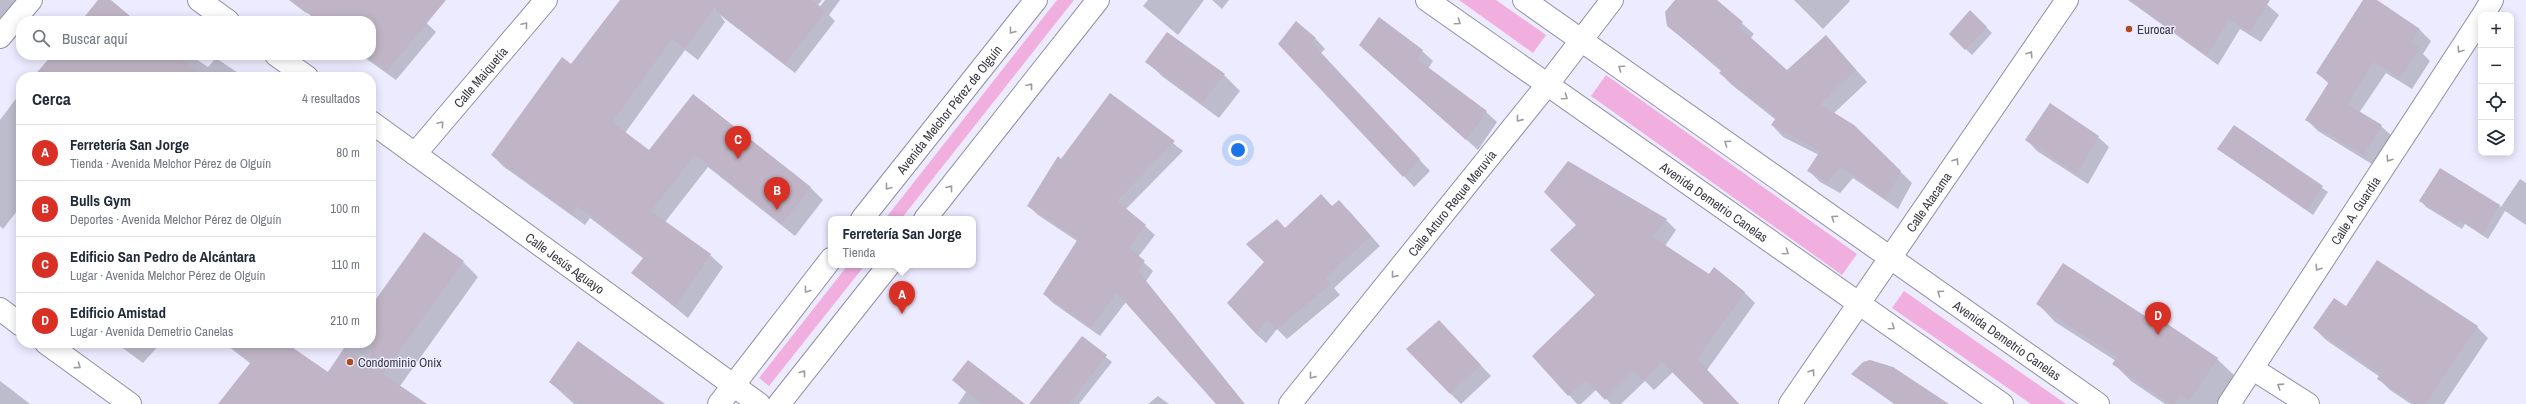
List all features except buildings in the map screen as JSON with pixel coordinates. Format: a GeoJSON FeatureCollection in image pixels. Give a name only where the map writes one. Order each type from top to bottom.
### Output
{"type":"FeatureCollection","features":[{"type":"Feature","properties":{"kind":"main road"},"geometry":{"type":"LineString","coordinates":[[18,16],[31,0]]}},
{"type":"Feature","properties":{"kind":"main road"},"geometry":{"type":"LineString","coordinates":[[199,0],[221,16]]}},
{"type":"Feature","properties":{"kind":"main road","name":"Calle Maiquetía"},"geometry":{"type":"LineString","coordinates":[[415,154],[546,0]]}},
{"type":"Feature","properties":{"kind":"main road","name":"Avenida Melchor Pérez de Olguín"},"geometry":{"type":"LineString","coordinates":[[864,216],[1036,0]]}},
{"type":"Feature","properties":{"kind":"main road"},"geometry":{"type":"LineString","coordinates":[[927,216],[1098,0]]}},
{"type":"Feature","properties":{"kind":"main road","name":"Avenida Demetrio Canelas"},"geometry":{"type":"LineString","coordinates":[[1426,0],[2002,404]]}},
{"type":"Feature","properties":{"kind":"main road","name":"Avenida Demetrio Canelas"},"geometry":{"type":"LineString","coordinates":[[1524,0],[2098,404]]}},
{"type":"Feature","properties":{"kind":"main road","name":"Calle Arturo Reque Meruvia"},"geometry":{"type":"LineString","coordinates":[[1290,404],[1547,85],[1612,0]]}},
{"type":"Feature","properties":{"kind":"main road","name":"Calle Atacama"},"geometry":{"type":"LineString","coordinates":[[1790,404],[2067,0]]}},
{"type":"Feature","properties":{"kind":"main road"},"geometry":{"type":"LineString","coordinates":[[2485,12],[2492,0]]}},
{"type":"Feature","properties":{"kind":"main road"},"geometry":{"type":"LineString","coordinates":[[0,37],[16,18]]}},
{"type":"Feature","properties":{"kind":"main road","name":"Calle A. Guardia"},"geometry":{"type":"LineString","coordinates":[[2229,404],[2478,23]]}},
{"type":"Feature","properties":{"kind":"main road"},"geometry":{"type":"LineString","coordinates":[[283,60],[300,72]]}},
{"type":"Feature","properties":{"kind":"main road","name":"Calle Jesús Aguayo"},"geometry":{"type":"LineString","coordinates":[[376,126],[759,404]]}},
{"type":"Feature","properties":{"kind":"main road"},"geometry":{"type":"LineString","coordinates":[[719,404],[828,263]]}},
{"type":"Feature","properties":{"kind":"main road"},"geometry":{"type":"LineString","coordinates":[[779,404],[887,268]]}},
{"type":"Feature","properties":{"kind":"main road"},"geometry":{"type":"LineString","coordinates":[[0,309],[16,321]]}},
{"type":"Feature","properties":{"kind":"main road"},"geometry":{"type":"LineString","coordinates":[[53,348],[130,404]]}},
{"type":"Feature","properties":{"kind":"main road"},"geometry":{"type":"LineString","coordinates":[[2253,369],[2308,404]]}},
{"type":"Feature","properties":{"kind":"shaded area"},"geometry":{"type":"Polygon","coordinates":[[[1057,0],[1074,0],[903,216],[887,216],[1057,0]]]}},
{"type":"Feature","properties":{"kind":"shaded area"},"geometry":{"type":"Polygon","coordinates":[[[1459,0],[1496,0],[1546,35],[1533,53],[1459,0]]]}},
{"type":"Feature","properties":{"kind":"shaded area"},"geometry":{"type":"Polygon","coordinates":[[[1606,75],[1857,254],[1842,275],[1591,96],[1606,75]]]}},
{"type":"Feature","properties":{"kind":"shaded area"},"geometry":{"type":"Polygon","coordinates":[[[846,268],[863,268],[769,386],[759,378],[846,268]]]}},
{"type":"Feature","properties":{"kind":"shaded area"},"geometry":{"type":"Polygon","coordinates":[[[1904,291],[2066,404],[2031,404],[1892,308],[1904,291]]]}},
{"type":"Feature","properties":{"kind":"place","name":"Eurocar"},"geometry":{"type":"Point","coordinates":[2129,29]}},
{"type":"Feature","properties":{"kind":"place","name":"Edificio San Pedro de Alcántara"},"geometry":{"type":"Point","coordinates":[738,159]}},
{"type":"Feature","properties":{"kind":"place","name":"Bulls Gym"},"geometry":{"type":"Point","coordinates":[777,210]}},
{"type":"Feature","properties":{"kind":"place","name":"Ferretería San Jorge"},"geometry":{"type":"Point","coordinates":[902,314]}},
{"type":"Feature","properties":{"kind":"place","name":"Edificio Amistad"},"geometry":{"type":"Point","coordinates":[2158,335]}},
{"type":"Feature","properties":{"kind":"place","name":"Condominio Onix"},"geometry":{"type":"Point","coordinates":[350,362]}}]}
